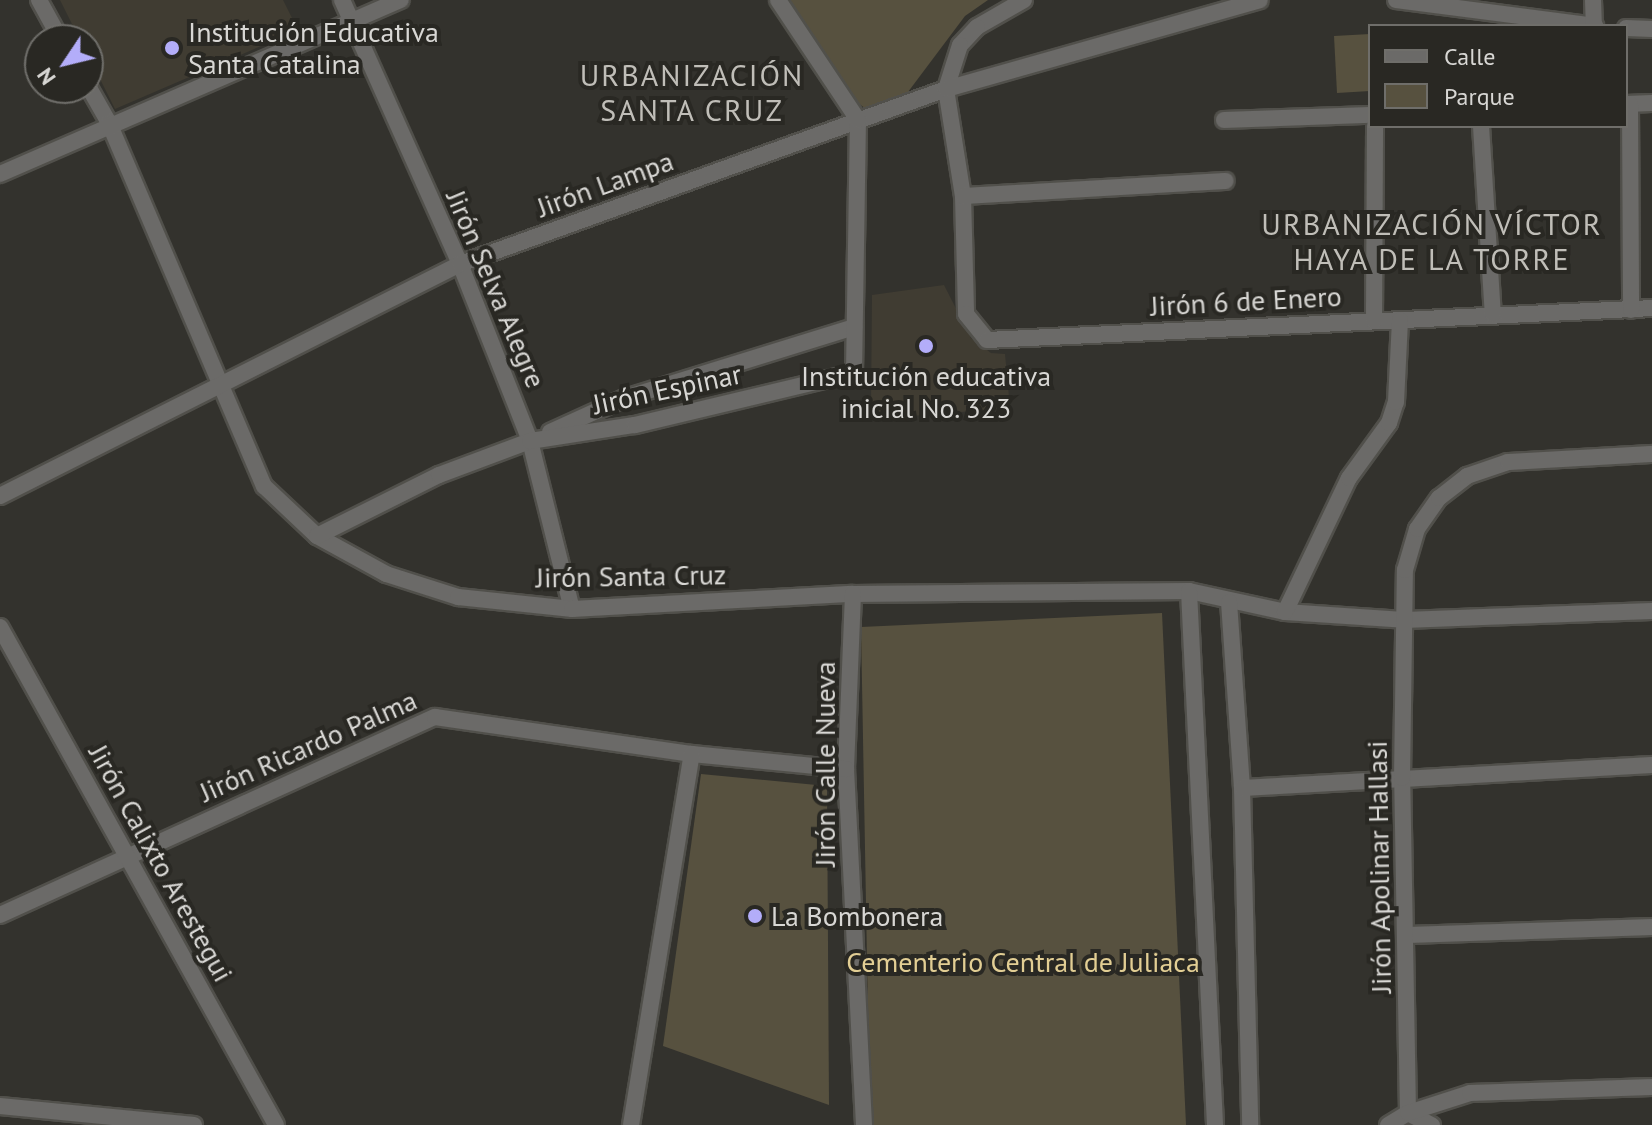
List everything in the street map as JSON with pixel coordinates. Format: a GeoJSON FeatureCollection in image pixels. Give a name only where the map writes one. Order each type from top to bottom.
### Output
{"type":"FeatureCollection","features":[{"type":"Feature","properties":{"kind":"street"},"geometry":{"type":"LineString","coordinates":[[39,0],[52,24]]}},
{"type":"Feature","properties":{"kind":"street","name":"Jirón Selva Alegre"},"geometry":{"type":"LineString","coordinates":[[342,0],[460,264],[530,441],[572,609]]}},
{"type":"Feature","properties":{"kind":"street"},"geometry":{"type":"LineString","coordinates":[[0,174],[109,123],[401,0]]}},
{"type":"Feature","properties":{"kind":"street"},"geometry":{"type":"LineString","coordinates":[[530,441],[625,398],[854,327],[858,120],[778,0]]}},
{"type":"Feature","properties":{"kind":"street"},"geometry":{"type":"LineString","coordinates":[[1024,0],[977,27],[960,45],[946,89],[963,196],[1226,181]]}},
{"type":"Feature","properties":{"kind":"street","name":"Jirón Lampa"},"geometry":{"type":"LineString","coordinates":[[0,496],[460,264],[946,89],[1216,7],[1260,0]]}},
{"type":"Feature","properties":{"kind":"street"},"geometry":{"type":"LineString","coordinates":[[1396,0],[1440,2],[1581,24]]}},
{"type":"Feature","properties":{"kind":"street"},"geometry":{"type":"LineString","coordinates":[[1593,0],[1594,24]]}},
{"type":"Feature","properties":{"kind":"street"},"geometry":{"type":"LineString","coordinates":[[1628,28],[1652,29]]}},
{"type":"Feature","properties":{"kind":"street"},"geometry":{"type":"LineString","coordinates":[[1631,310],[1628,104],[1652,103]]}},
{"type":"Feature","properties":{"kind":"street","name":"Jirón Santa Cruz"},"geometry":{"type":"LineString","coordinates":[[98,104],[264,486],[317,536],[386,574],[458,597],[572,609],[853,594],[1189,591],[1285,612],[1404,620],[1652,611]]}},
{"type":"Feature","properties":{"kind":"street"},"geometry":{"type":"LineString","coordinates":[[1224,120],[1368,115]]}},
{"type":"Feature","properties":{"kind":"street"},"geometry":{"type":"LineString","coordinates":[[1374,321],[1375,128]]}},
{"type":"Feature","properties":{"kind":"street"},"geometry":{"type":"LineString","coordinates":[[1481,128],[1493,315]]}},
{"type":"Feature","properties":{"kind":"street","name":"Jirón 6 de Enero"},"geometry":{"type":"LineString","coordinates":[[963,196],[966,314],[987,340],[1652,308]]}},
{"type":"Feature","properties":{"kind":"street"},"geometry":{"type":"LineString","coordinates":[[1285,612],[1349,478],[1389,423],[1396,402],[1400,320]]}},
{"type":"Feature","properties":{"kind":"street","name":"Jirón Espinar"},"geometry":{"type":"LineString","coordinates":[[317,536],[439,475],[530,441],[635,425],[854,373],[854,327]]}},
{"type":"Feature","properties":{"kind":"street","name":"Jirón Apolinar Hallasi"},"geometry":{"type":"LineString","coordinates":[[1408,1113],[1408,935],[1402,778],[1404,620],[1405,570],[1417,529],[1439,498],[1467,476],[1508,462],[1652,454]]}},
{"type":"Feature","properties":{"kind":"street"},"geometry":{"type":"LineString","coordinates":[[1189,591],[1215,1125]]}},
{"type":"Feature","properties":{"kind":"street","name":"Jirón Calle Nueva"},"geometry":{"type":"LineString","coordinates":[[853,594],[846,769],[864,1125]]}},
{"type":"Feature","properties":{"kind":"street"},"geometry":{"type":"LineString","coordinates":[[1229,602],[1242,788],[1250,1125]]}},
{"type":"Feature","properties":{"kind":"street","name":"Jirón Calixto Arestegui"},"geometry":{"type":"LineString","coordinates":[[0,627],[276,1125]]}},
{"type":"Feature","properties":{"kind":"street","name":"Jirón Ricardo Palma"},"geometry":{"type":"LineString","coordinates":[[0,915],[126,855],[435,717],[692,754],[846,769]]}},
{"type":"Feature","properties":{"kind":"street"},"geometry":{"type":"LineString","coordinates":[[631,1125],[692,754]]}},
{"type":"Feature","properties":{"kind":"street"},"geometry":{"type":"LineString","coordinates":[[1242,788],[1652,765]]}},
{"type":"Feature","properties":{"kind":"street"},"geometry":{"type":"LineString","coordinates":[[1408,935],[1652,927]]}},
{"type":"Feature","properties":{"kind":"street"},"geometry":{"type":"LineString","coordinates":[[1388,1125],[1408,1113],[1470,1093],[1652,1087]]}},
{"type":"Feature","properties":{"kind":"street"},"geometry":{"type":"LineString","coordinates":[[0,1106],[194,1125]]}},
{"type":"Feature","properties":{"kind":"street"},"geometry":{"type":"LineString","coordinates":[[1408,1113],[1432,1125]]}},
{"type":"Feature","properties":{"kind":"shaded area","name":"Institución Educativa Santa Catalina"},"geometry":{"type":"Polygon","coordinates":[[[60,0],[283,0],[298,30],[115,109],[104,87],[104,24],[72,24],[60,0]]]}},
{"type":"Feature","properties":{"kind":"shaded area","name":"Institución educativa inicial No. 323"},"geometry":{"type":"Polygon","coordinates":[[[944,285],[971,338],[991,353],[1005,354],[1010,408],[887,418],[871,404],[872,295],[944,285]]]}},
{"type":"Feature","properties":{"kind":"green space"},"geometry":{"type":"Polygon","coordinates":[[[790,0],[988,0],[965,16],[905,96],[870,112],[858,103],[790,0]]]}},
{"type":"Feature","properties":{"kind":"green space"},"geometry":{"type":"Polygon","coordinates":[[[1368,34],[1368,91],[1337,93],[1334,36],[1368,34]]]}},
{"type":"Feature","properties":{"kind":"green space","name":"Cementerio Central de Juliaca"},"geometry":{"type":"Polygon","coordinates":[[[1162,613],[1186,1125],[870,1125],[861,627],[1162,613]]]}},
{"type":"Feature","properties":{"kind":"green space","name":"La Bombonera"},"geometry":{"type":"Polygon","coordinates":[[[701,774],[827,786],[829,1105],[663,1046],[701,774]]]}},
{"type":"Feature","properties":{"kind":"place","name":"Institución Educativa Santa Catalina"},"geometry":{"type":"Point","coordinates":[172,48]}},
{"type":"Feature","properties":{"kind":"place","name":"Institución educativa inicial No. 323"},"geometry":{"type":"Point","coordinates":[926,346]}},
{"type":"Feature","properties":{"kind":"place","name":"La Bombonera"},"geometry":{"type":"Point","coordinates":[755,916]}},
{"type":"Feature","properties":{"kind":"district","name":"URBANIZACIÓN SANTA CRUZ"},"geometry":{"type":"Point","coordinates":[692,92]}},
{"type":"Feature","properties":{"kind":"district","name":"URBANIZACIÓN VÍCTOR HAYA DE LA TORRE"},"geometry":{"type":"Point","coordinates":[1432,241]}}]}
